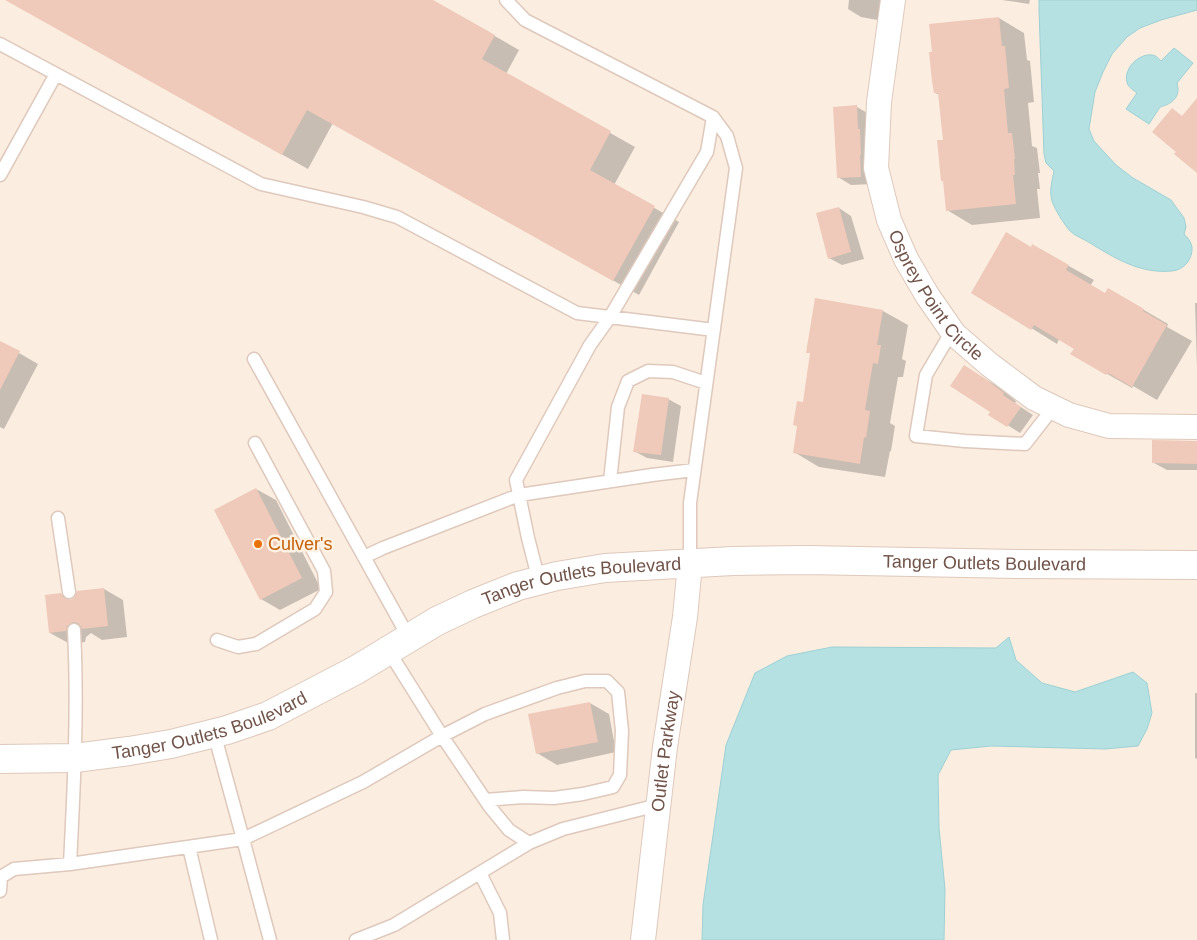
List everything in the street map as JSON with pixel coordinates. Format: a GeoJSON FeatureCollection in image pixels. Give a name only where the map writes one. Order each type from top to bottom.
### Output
{"type":"FeatureCollection","features":[{"type":"Feature","properties":{"kind":"street","name":"Osprey Point Circle"},"geometry":{"type":"LineString","coordinates":[[893,0],[879,102],[876,168],[889,220],[906,259],[927,295],[952,331],[990,365],[1034,398],[1068,415],[1109,426],[1197,427]]}},
{"type":"Feature","properties":{"kind":"street","name":"Tanger Outlets Boulevard"},"geometry":{"type":"LineString","coordinates":[[0,759],[75,758],[171,744],[268,716],[356,670],[398,644],[472,604],[518,586],[557,576],[605,568],[734,560],[1197,565]]}},
{"type":"Feature","properties":{"kind":"street","name":"Outlet Parkway"},"geometry":{"type":"LineString","coordinates":[[643,940],[658,805],[685,617],[690,564]]}},
{"type":"Feature","properties":{"kind":"lane"},"geometry":{"type":"LineString","coordinates":[[506,0],[525,20],[713,117],[727,136],[736,168],[690,503],[690,564]]}},
{"type":"Feature","properties":{"kind":"lane"},"geometry":{"type":"LineString","coordinates":[[0,44],[261,184],[363,207],[397,217],[576,312],[714,330]]}},
{"type":"Feature","properties":{"kind":"lane"},"geometry":{"type":"LineString","coordinates":[[0,176],[56,74]]}},
{"type":"Feature","properties":{"kind":"lane"},"geometry":{"type":"LineString","coordinates":[[539,581],[516,480],[590,345],[610,317],[707,152],[713,117]]}},
{"type":"Feature","properties":{"kind":"lane"},"geometry":{"type":"LineString","coordinates":[[952,331],[926,375],[916,436],[1026,444],[1053,408]]}},
{"type":"Feature","properties":{"kind":"lane"},"geometry":{"type":"LineString","coordinates":[[254,359],[364,557],[398,644],[442,736],[486,800],[510,830],[529,844]]}},
{"type":"Feature","properties":{"kind":"lane"},"geometry":{"type":"LineString","coordinates":[[610,481],[618,407],[628,382],[648,371],[673,372],[706,383]]}},
{"type":"Feature","properties":{"kind":"lane"},"geometry":{"type":"LineString","coordinates":[[217,640],[238,647],[256,644],[315,609],[326,592],[324,571],[255,443]]}},
{"type":"Feature","properties":{"kind":"lane"},"geometry":{"type":"LineString","coordinates":[[364,557],[519,495],[694,470]]}},
{"type":"Feature","properties":{"kind":"lane"},"geometry":{"type":"LineString","coordinates":[[58,518],[69,592]]}},
{"type":"Feature","properties":{"kind":"lane"},"geometry":{"type":"LineString","coordinates":[[70,864],[75,758],[76,670],[74,630]]}},
{"type":"Feature","properties":{"kind":"lane"},"geometry":{"type":"LineString","coordinates":[[0,891],[1,877],[14,869],[70,864],[243,838],[363,782],[442,736],[485,714],[585,680],[607,681],[618,692],[622,732],[620,775],[613,786],[583,794],[554,798],[523,797],[486,800]]}},
{"type":"Feature","properties":{"kind":"lane"},"geometry":{"type":"LineString","coordinates":[[214,733],[270,940]]}},
{"type":"Feature","properties":{"kind":"lane"},"geometry":{"type":"LineString","coordinates":[[356,940],[394,925],[529,844],[563,829],[658,805]]}},
{"type":"Feature","properties":{"kind":"lane"},"geometry":{"type":"LineString","coordinates":[[189,847],[212,940]]}},
{"type":"Feature","properties":{"kind":"lane"},"geometry":{"type":"LineString","coordinates":[[480,873],[500,913],[503,940]]}},
{"type":"Feature","properties":{"kind":"water"},"geometry":{"type":"Polygon","coordinates":[[[1039,0],[1197,0],[1197,10],[1140,28],[1127,37],[1112,54],[1095,92],[1089,129],[1094,141],[1116,165],[1133,178],[1171,200],[1184,218],[1186,227],[1184,234],[1191,243],[1192,251],[1187,263],[1180,269],[1172,271],[1150,270],[1119,260],[1072,233],[1055,208],[1051,194],[1054,171],[1046,163],[1044,154],[1039,0]]]}},
{"type":"Feature","properties":{"kind":"water"},"geometry":{"type":"Polygon","coordinates":[[[1174,48],[1193,63],[1177,83],[1177,96],[1172,102],[1160,107],[1149,124],[1126,109],[1137,93],[1128,85],[1126,80],[1127,74],[1132,64],[1141,57],[1153,55],[1161,61],[1174,48]]]}},
{"type":"Feature","properties":{"kind":"water"},"geometry":{"type":"Polygon","coordinates":[[[1009,637],[1016,660],[1042,683],[1075,692],[1133,672],[1147,683],[1152,713],[1147,729],[1138,746],[1105,749],[991,746],[951,750],[938,775],[939,828],[945,889],[944,940],[702,940],[703,905],[726,745],[755,673],[787,656],[832,647],[996,648],[1009,637]]]}},
{"type":"Feature","properties":{"kind":"building"},"geometry":{"type":"Polygon","coordinates":[[[5,0],[433,0],[495,35],[482,59],[611,131],[590,170],[655,206],[613,281],[307,110],[282,155],[5,0]]]}},
{"type":"Feature","properties":{"kind":"building"},"geometry":{"type":"Polygon","coordinates":[[[999,17],[1002,46],[1005,46],[1009,88],[1004,89],[1008,133],[1012,133],[1015,159],[1015,175],[1013,175],[1016,204],[946,211],[937,140],[943,140],[938,93],[934,93],[932,81],[929,52],[932,52],[929,24],[999,17]]]}},
{"type":"Feature","properties":{"kind":"building"},"geometry":{"type":"Polygon","coordinates":[[[1197,98],[1197,173],[1152,132],[1172,108],[1182,116],[1197,98]]]}},
{"type":"Feature","properties":{"kind":"building"},"geometry":{"type":"Polygon","coordinates":[[[857,105],[858,129],[860,129],[861,177],[837,178],[833,107],[857,105]]]}},
{"type":"Feature","properties":{"kind":"building"},"geometry":{"type":"Polygon","coordinates":[[[839,207],[851,252],[828,259],[816,213],[839,207]]]}},
{"type":"Feature","properties":{"kind":"building"},"geometry":{"type":"Polygon","coordinates":[[[1006,232],[1031,247],[1032,244],[1069,265],[1066,270],[1105,293],[1108,288],[1167,325],[1132,387],[1108,373],[1106,375],[1070,354],[1074,349],[1034,325],[1031,330],[971,293],[1006,232]]]}},
{"type":"Feature","properties":{"kind":"building"},"geometry":{"type":"Polygon","coordinates":[[[815,298],[883,310],[877,345],[881,345],[878,364],[873,363],[865,410],[870,411],[860,464],[793,453],[797,426],[793,425],[797,401],[803,402],[810,353],[806,353],[815,298]]]}},
{"type":"Feature","properties":{"kind":"building"},"geometry":{"type":"Polygon","coordinates":[[[0,341],[20,351],[0,390],[0,341]]]}},
{"type":"Feature","properties":{"kind":"building"},"geometry":{"type":"Polygon","coordinates":[[[964,365],[1021,407],[1007,427],[988,415],[990,412],[950,386],[964,365]]]}},
{"type":"Feature","properties":{"kind":"building"},"geometry":{"type":"Polygon","coordinates":[[[642,394],[669,398],[661,455],[633,452],[642,394]]]}},
{"type":"Feature","properties":{"kind":"building"},"geometry":{"type":"Polygon","coordinates":[[[1152,440],[1197,441],[1197,464],[1152,463],[1152,440]]]}},
{"type":"Feature","properties":{"kind":"building","name":"Culver's"},"geometry":{"type":"Polygon","coordinates":[[[256,488],[302,578],[260,600],[214,510],[256,488]]]}},
{"type":"Feature","properties":{"kind":"building"},"geometry":{"type":"Polygon","coordinates":[[[104,588],[108,626],[82,629],[78,623],[73,622],[67,626],[66,631],[49,633],[45,595],[61,593],[63,597],[70,600],[74,598],[77,591],[104,588]]]}},
{"type":"Feature","properties":{"kind":"building"},"geometry":{"type":"Polygon","coordinates":[[[590,702],[598,742],[536,754],[528,714],[590,702]]]}},
{"type":"Feature","properties":{"kind":"place","name":"Culver's"},"geometry":{"type":"Point","coordinates":[258,544]}}]}
